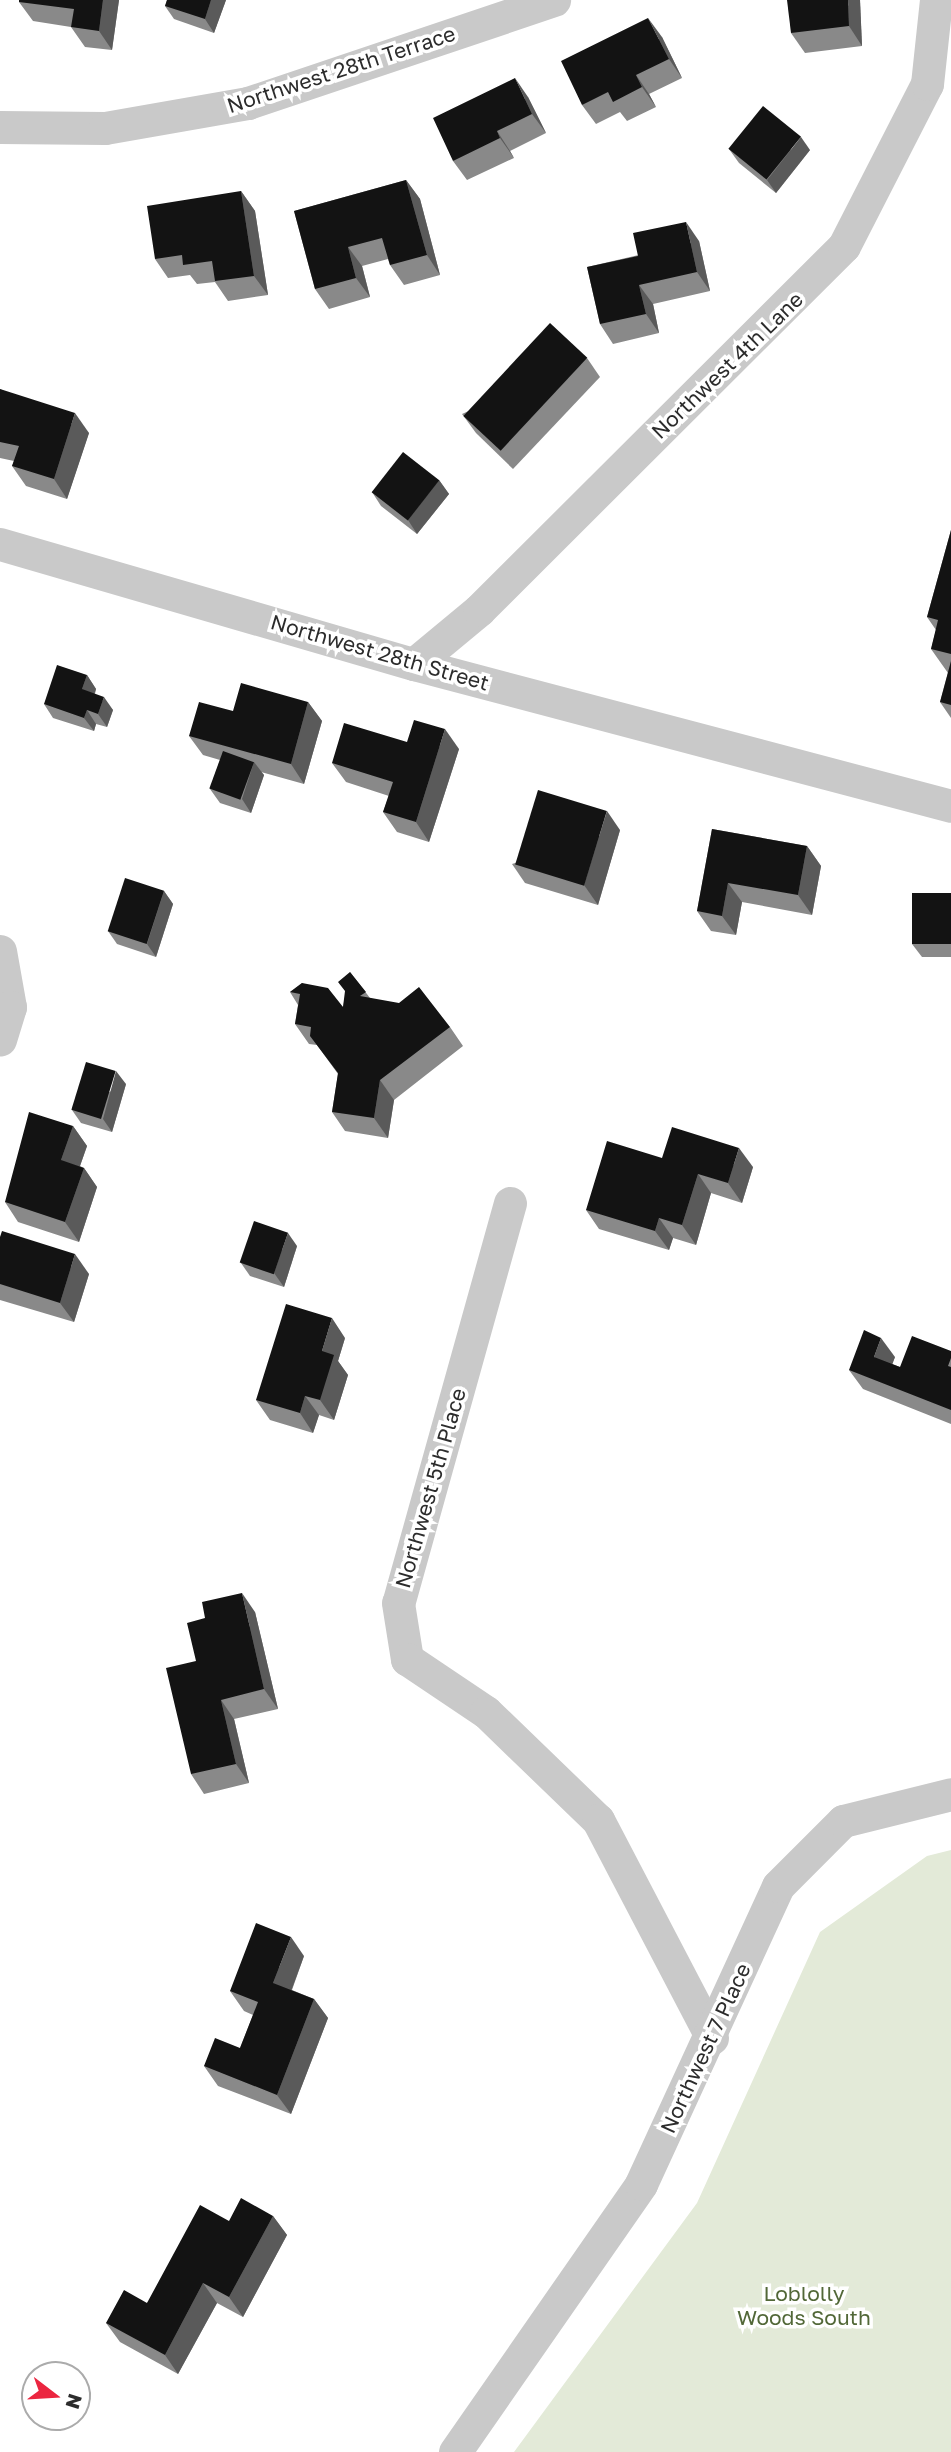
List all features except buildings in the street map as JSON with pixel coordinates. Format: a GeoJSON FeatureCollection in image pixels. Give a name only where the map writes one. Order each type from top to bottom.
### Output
{"type":"FeatureCollection","features":[{"type":"Feature","properties":{"kind":"street","name":"Northwest 28th Terrace"},"geometry":{"type":"LineString","coordinates":[[0,127],[105,128],[248,103],[554,0]]}},
{"type":"Feature","properties":{"kind":"street","name":"Northwest 4th Lane"},"geometry":{"type":"LineString","coordinates":[[414,664],[479,610],[844,246],[927,84],[936,0]]}},
{"type":"Feature","properties":{"kind":"street","name":"Northwest 28th Street"},"geometry":{"type":"LineString","coordinates":[[0,544],[414,664],[762,753],[951,806]]}},
{"type":"Feature","properties":{"kind":"street"},"geometry":{"type":"LineString","coordinates":[[0,1040],[10,1007],[1,952]]}},
{"type":"Feature","properties":{"kind":"street","name":"Northwest 5th Place"},"geometry":{"type":"LineString","coordinates":[[510,1203],[398,1603],[407,1659],[486,1712],[598,1820],[712,2038]]}},
{"type":"Feature","properties":{"kind":"street","name":"Northwest 7 Place"},"geometry":{"type":"LineString","coordinates":[[455,2452],[641,2184],[712,2038],[778,1886],[843,1821],[951,1794]]}},
{"type":"Feature","properties":{"kind":"green space","name":"Loblolly Woods South"},"geometry":{"type":"Polygon","coordinates":[[[951,1850],[951,2452],[514,2452],[697,2203],[820,1932],[927,1856],[951,1850]]]}}]}
